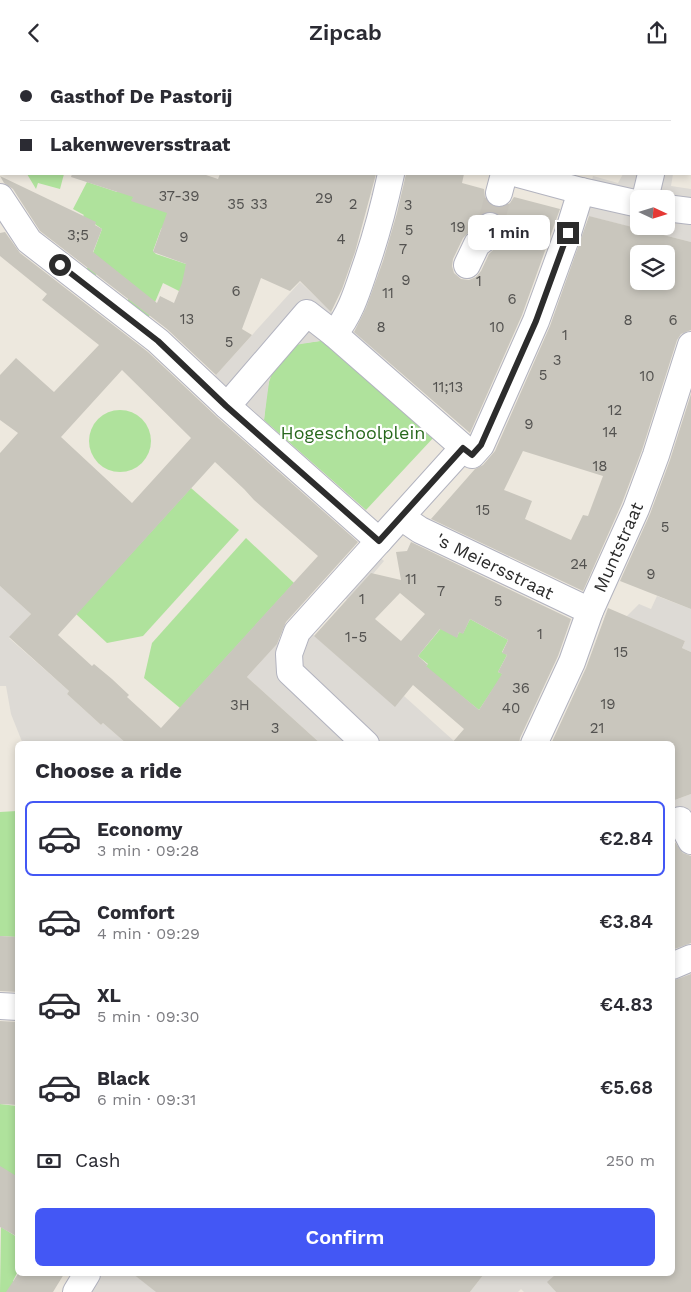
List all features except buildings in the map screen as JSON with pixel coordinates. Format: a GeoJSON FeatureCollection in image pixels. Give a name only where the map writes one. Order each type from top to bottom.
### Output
{"type":"FeatureCollection","features":[{"type":"Feature","properties":{"kind":"street"},"geometry":{"type":"LineString","coordinates":[[334,334],[344,323],[355,299],[378,230],[391,175]]}},
{"type":"Feature","properties":{"kind":"street"},"geometry":{"type":"LineString","coordinates":[[522,175],[630,202]]}},
{"type":"Feature","properties":{"kind":"street"},"geometry":{"type":"LineString","coordinates":[[648,190],[652,175]]}},
{"type":"Feature","properties":{"kind":"street"},"geometry":{"type":"LineString","coordinates":[[226,406],[307,313],[334,334],[472,455],[481,445],[536,321],[585,192]]}},
{"type":"Feature","properties":{"kind":"street"},"geometry":{"type":"LineString","coordinates":[[0,197],[29,241],[158,341],[226,406],[379,541]]}},
{"type":"Feature","properties":{"kind":"street"},"geometry":{"type":"LineString","coordinates":[[675,209],[691,211]]}},
{"type":"Feature","properties":{"kind":"street"},"geometry":{"type":"LineString","coordinates":[[467,265],[477,244],[485,238],[490,226]]}},
{"type":"Feature","properties":{"kind":"street","name":"Muntstraat"},"geometry":{"type":"LineString","coordinates":[[535,741],[572,662],[590,611],[636,509],[690,351]]}},
{"type":"Feature","properties":{"kind":"street"},"geometry":{"type":"LineString","coordinates":[[363,741],[290,672],[289,654],[297,632],[463,448]]}},
{"type":"Feature","properties":{"kind":"street","name":"'s Meiersstraat"},"geometry":{"type":"LineString","coordinates":[[401,517],[420,530],[590,611]]}},
{"type":"Feature","properties":{"kind":"street"},"geometry":{"type":"LineString","coordinates":[[675,965],[691,958]]}},
{"type":"Feature","properties":{"kind":"street"},"geometry":{"type":"LineString","coordinates":[[0,1006],[15,1007]]}},
{"type":"Feature","properties":{"kind":"street"},"geometry":{"type":"LineString","coordinates":[[76,1292],[86,1276]]}},
{"type":"Feature","properties":{"kind":"green space"},"geometry":{"type":"Polygon","coordinates":[[[28,175],[64,175],[60,189],[38,183],[36,189],[28,175]]]}},
{"type":"Feature","properties":{"kind":"green space"},"geometry":{"type":"Polygon","coordinates":[[[87,182],[117,192],[119,188],[179,210],[161,229],[153,251],[156,254],[186,264],[185,294],[163,283],[148,319],[127,301],[137,288],[104,262],[95,276],[87,269],[102,229],[73,209],[87,182]]]}},
{"type":"Feature","properties":{"kind":"green space","name":"Hogeschoolplein"},"geometry":{"type":"Polygon","coordinates":[[[326,340],[434,437],[366,510],[264,420],[270,377],[279,358],[295,345],[326,340]]]}},
{"type":"Feature","properties":{"kind":"green space"},"geometry":{"type":"Polygon","coordinates":[[[120,410],[132,413],[142,419],[148,429],[151,441],[148,453],[142,463],[132,469],[120,472],[108,469],[98,463],[92,453],[89,441],[92,429],[98,419],[108,413],[120,410]]]}},
{"type":"Feature","properties":{"kind":"green space"},"geometry":{"type":"Polygon","coordinates":[[[191,488],[239,530],[143,636],[107,643],[76,614],[191,488]]]}},
{"type":"Feature","properties":{"kind":"green space"},"geometry":{"type":"Polygon","coordinates":[[[246,538],[294,583],[180,708],[144,678],[152,643],[246,538]]]}},
{"type":"Feature","properties":{"kind":"green space"},"geometry":{"type":"Polygon","coordinates":[[[470,619],[508,640],[502,652],[507,655],[498,672],[503,674],[479,710],[425,667],[428,664],[418,656],[447,621],[457,637],[459,632],[463,633],[470,619]]]}},
{"type":"Feature","properties":{"kind":"green space"},"geometry":{"type":"Polygon","coordinates":[[[15,811],[15,937],[0,936],[0,812],[15,811]]]}},
{"type":"Feature","properties":{"kind":"green space"},"geometry":{"type":"Polygon","coordinates":[[[0,1104],[15,1106],[15,1176],[0,1171],[0,1104]]]}},
{"type":"Feature","properties":{"kind":"green space"},"geometry":{"type":"Polygon","coordinates":[[[1,1227],[15,1236],[16,1276],[13,1281],[19,1292],[0,1292],[1,1227]]]}},
{"type":"Feature","properties":{"kind":"shaded area","name":"Hogeschoolplein"},"geometry":{"type":"Polygon","coordinates":[[[378,175],[404,175],[365,312],[361,310],[352,330],[458,425],[454,428],[326,340],[295,345],[278,357],[269,382],[264,420],[215,376],[300,282],[333,313],[342,309],[374,196],[371,195],[378,175]]]}},
{"type":"Feature","properties":{"kind":"shaded area"},"geometry":{"type":"Polygon","coordinates":[[[622,175],[673,175],[671,186],[691,189],[691,242],[663,235],[675,235],[675,190],[630,190],[630,227],[584,215],[593,176],[618,183],[622,175]]]}},
{"type":"Feature","properties":{"kind":"shaded area"},"geometry":{"type":"Polygon","coordinates":[[[366,545],[384,561],[349,602],[343,596],[311,633],[395,706],[404,696],[454,741],[318,741],[247,677],[366,545]]]}},
{"type":"Feature","properties":{"kind":"shaded area"},"geometry":{"type":"Polygon","coordinates":[[[0,586],[31,614],[9,638],[69,691],[67,694],[101,725],[103,723],[124,741],[22,741],[11,714],[6,686],[0,686],[0,586]]]}},
{"type":"Feature","properties":{"kind":"shaded area"},"geometry":{"type":"Polygon","coordinates":[[[657,596],[691,609],[691,652],[682,648],[685,641],[624,619],[639,604],[651,609],[657,596]]]}},
{"type":"Feature","properties":{"kind":"shaded area"},"geometry":{"type":"Polygon","coordinates":[[[691,794],[691,856],[685,843],[679,840],[675,841],[675,800],[691,794]]]}},
{"type":"Feature","properties":{"kind":"shaded area"},"geometry":{"type":"Polygon","coordinates":[[[96,1276],[136,1276],[157,1292],[86,1292],[96,1276]]]}},
{"type":"Feature","properties":{"kind":"shaded area"},"geometry":{"type":"Polygon","coordinates":[[[482,1276],[554,1276],[548,1282],[556,1292],[524,1292],[521,1289],[518,1292],[470,1292],[482,1276]]]}},
{"type":"Feature","properties":{"kind":"tunnel"},"geometry":{"type":"LineString","coordinates":[[490,226],[499,193]]}},
{"type":"Feature","properties":{"kind":"route"},"geometry":{"type":"LineString","coordinates":[[60,265],[158,341],[226,406],[379,541],[463,448],[472,455],[481,445],[536,321],[568,233]]}}]}
